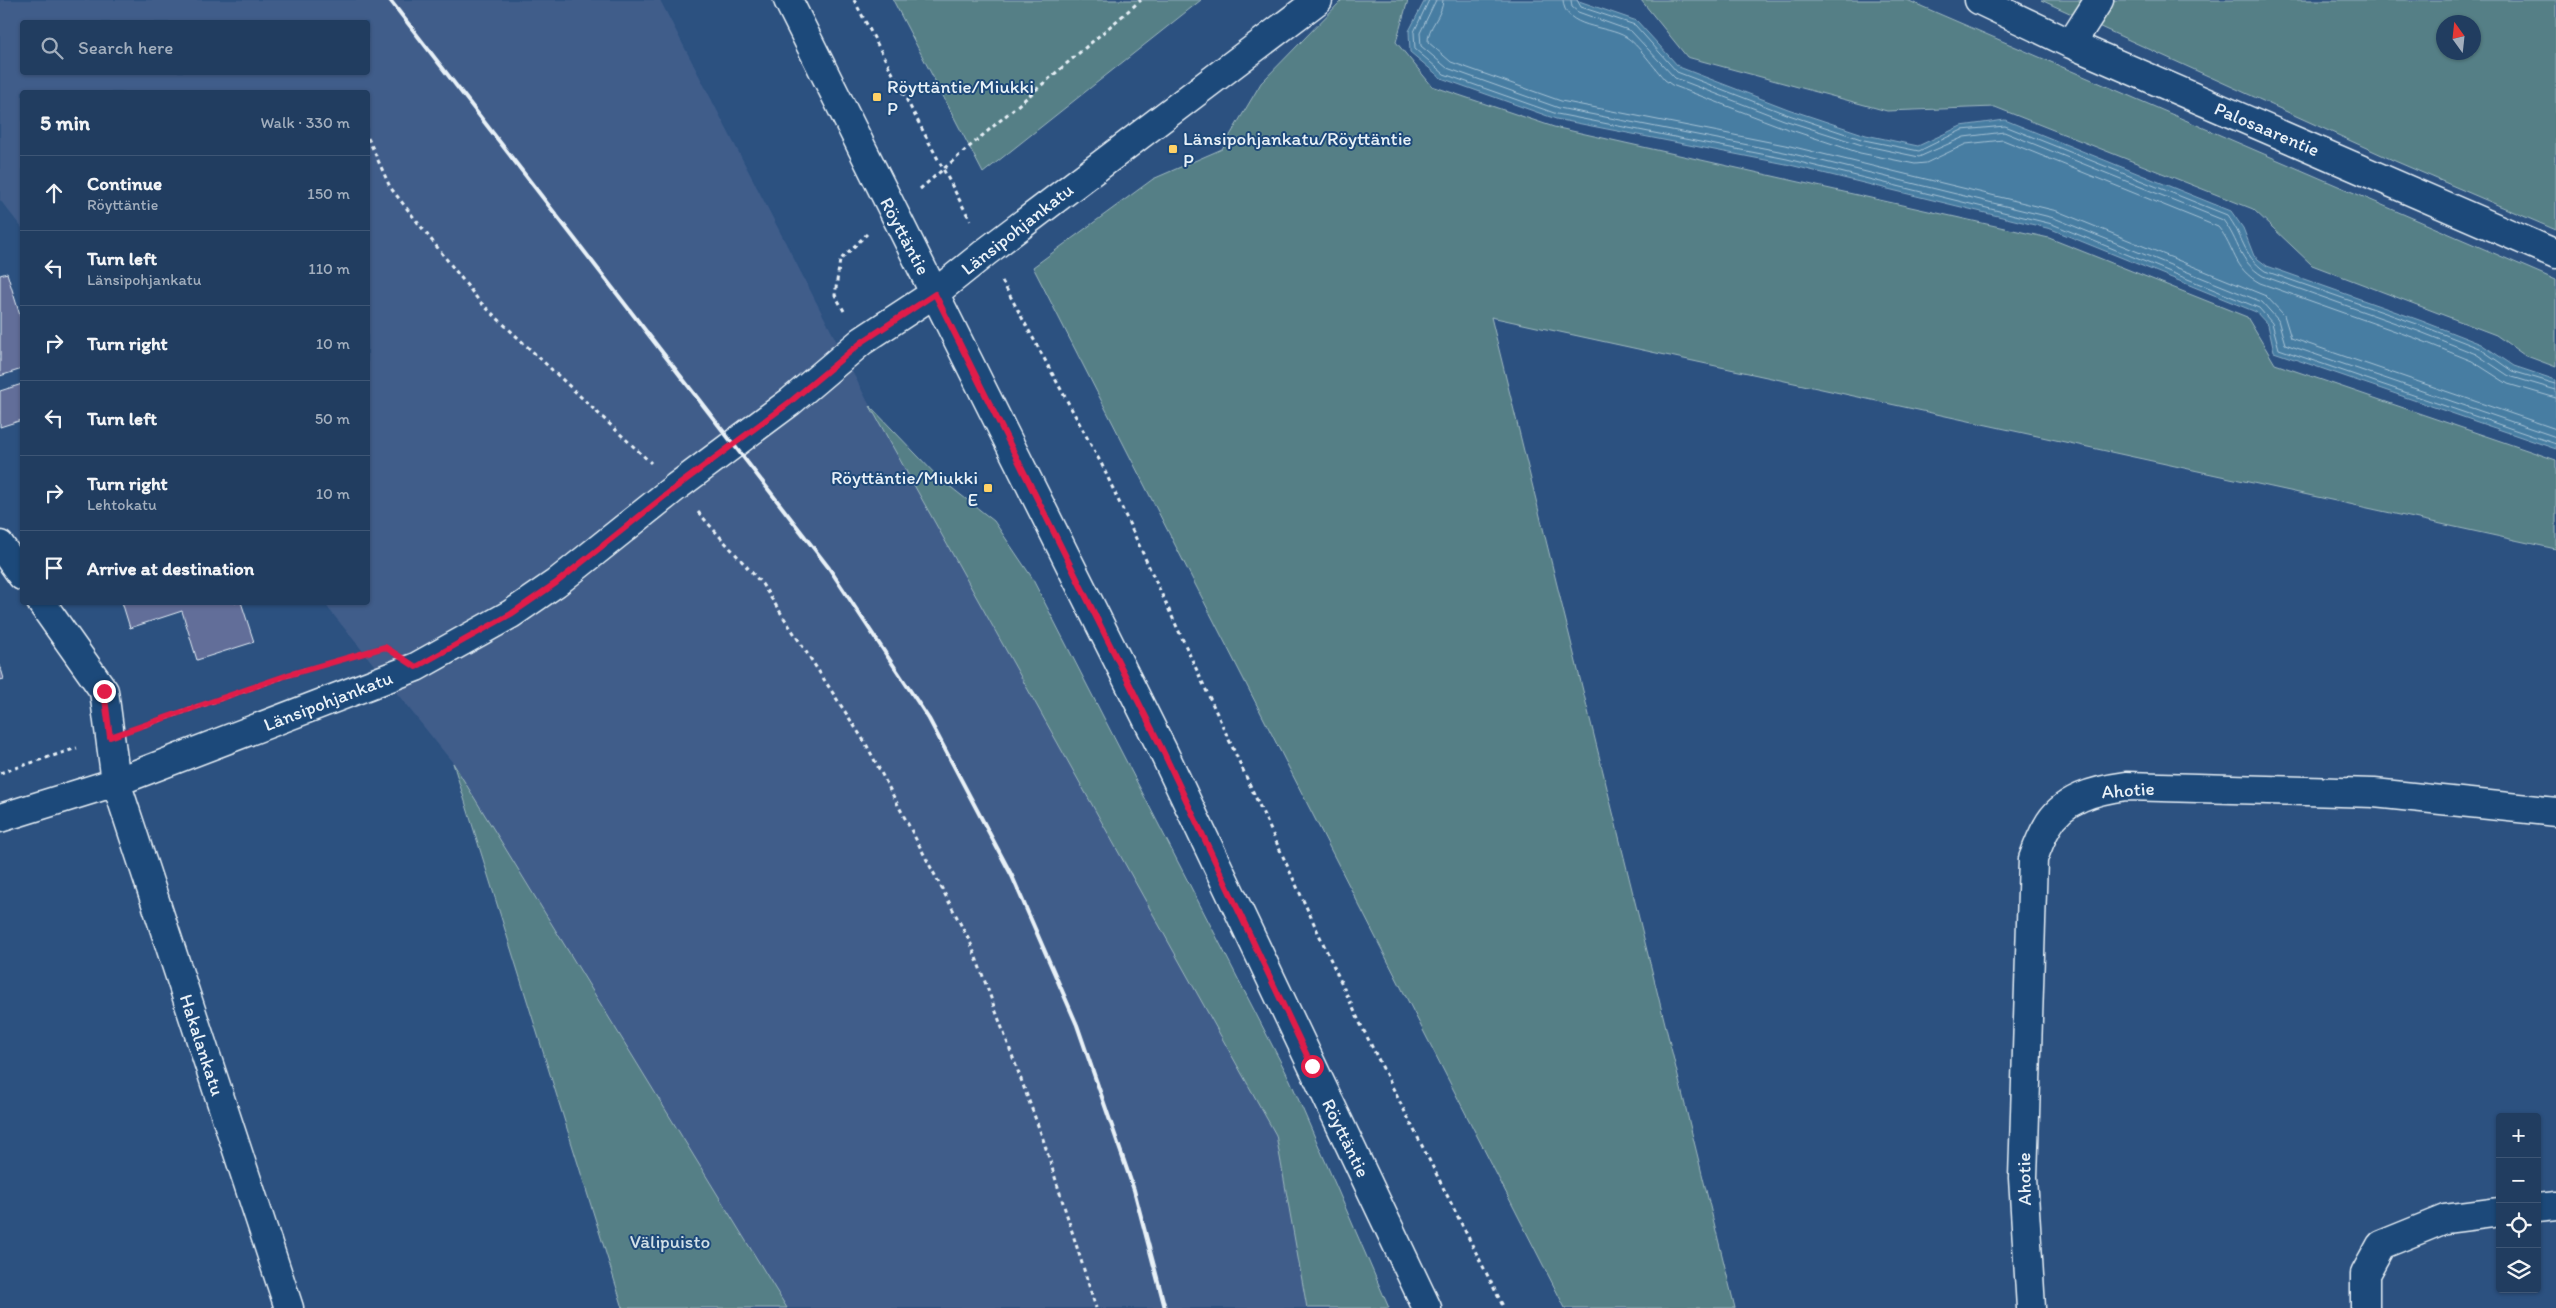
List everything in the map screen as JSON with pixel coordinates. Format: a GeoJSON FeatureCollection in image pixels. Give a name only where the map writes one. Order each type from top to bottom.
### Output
{"type":"FeatureCollection","features":[{"type":"Feature","properties":{"kind":"street","name":"Röyttäntie"},"geometry":{"type":"LineString","coordinates":[[788,0],[891,211],[935,294],[1162,749],[1428,1308]]}},
{"type":"Feature","properties":{"kind":"street","name":"Länsipohjankatu"},"geometry":{"type":"LineString","coordinates":[[0,818],[116,782],[416,667],[511,614],[556,583],[676,487],[790,402],[862,342],[935,294],[986,252],[1318,0]]}},
{"type":"Feature","properties":{"kind":"street","name":"Palosaarentie"},"geometry":{"type":"LineString","coordinates":[[1979,0],[2071,44],[2556,254]]}},
{"type":"Feature","properties":{"kind":"street"},"geometry":{"type":"LineString","coordinates":[[2071,44],[2099,0]]}},
{"type":"Feature","properties":{"kind":"street"},"geometry":{"type":"LineString","coordinates":[[0,544],[20,573]]}},
{"type":"Feature","properties":{"kind":"street","name":"Hakalankatu"},"geometry":{"type":"LineString","coordinates":[[43,605],[104,691],[116,782],[289,1308]]}},
{"type":"Feature","properties":{"kind":"street","name":"Ahotie"},"geometry":{"type":"LineString","coordinates":[[2031,1308],[2023,1178],[2033,858],[2048,825],[2070,802],[2098,790],[2126,786],[2374,793],[2556,812]]}},
{"type":"Feature","properties":{"kind":"street"},"geometry":{"type":"LineString","coordinates":[[2541,1208],[2556,1206]]}},
{"type":"Feature","properties":{"kind":"street"},"geometry":{"type":"LineString","coordinates":[[2365,1308],[2365,1274],[2381,1245],[2445,1219],[2496,1213]]}},
{"type":"Feature","properties":{"kind":"path"},"geometry":{"type":"LineString","coordinates":[[854,0],[945,170],[986,252],[1102,465],[1359,1021],[1504,1308]]}},
{"type":"Feature","properties":{"kind":"path"},"geometry":{"type":"LineString","coordinates":[[862,342],[835,295],[840,260],[891,211],[945,170],[1141,0]]}},
{"type":"Feature","properties":{"kind":"path"},"geometry":{"type":"LineString","coordinates":[[370,142],[390,187],[480,302],[676,487],[762,584],[866,744],[971,944],[1044,1139],[1096,1308]]}},
{"type":"Feature","properties":{"kind":"path"},"geometry":{"type":"LineString","coordinates":[[0,773],[314,667]]}},
{"type":"Feature","properties":{"kind":"shaded area"},"geometry":{"type":"Polygon","coordinates":[[[0,0],[660,0],[870,406],[1276,1135],[1307,1308],[787,1308],[453,763],[326,605],[370,605],[370,90],[20,90],[20,225],[0,200],[0,0]]]}},
{"type":"Feature","properties":{"kind":"green space"},"geometry":{"type":"Polygon","coordinates":[[[893,0],[1201,0],[983,173],[893,0]]]}},
{"type":"Feature","properties":{"kind":"green space"},"geometry":{"type":"Polygon","coordinates":[[[1342,0],[1408,0],[1396,42],[1432,86],[1554,127],[2049,238],[2247,317],[2275,364],[2556,460],[2556,549],[1491,317],[1735,1308],[1565,1308],[1033,267],[1153,179],[1222,149],[1261,83],[1342,0]]]}},
{"type":"Feature","properties":{"kind":"green space"},"geometry":{"type":"Polygon","coordinates":[[[1641,0],[1907,0],[2556,280],[2556,367],[2524,355],[2496,335],[2312,265],[2253,209],[1995,107],[1887,111],[1687,57],[1641,0]]]}},
{"type":"Feature","properties":{"kind":"green space"},"geometry":{"type":"Polygon","coordinates":[[[2041,0],[2556,0],[2556,230],[2395,161],[2041,0]]]}},
{"type":"Feature","properties":{"kind":"green space"},"geometry":{"type":"Polygon","coordinates":[[[870,406],[938,477],[994,521],[1031,576],[1290,1080],[1389,1308],[1307,1308],[1276,1135],[870,406]]]}},
{"type":"Feature","properties":{"kind":"green space","name":"Välipuisto"},"geometry":{"type":"Polygon","coordinates":[[[453,763],[787,1308],[623,1308],[453,763]]]}},
{"type":"Feature","properties":{"kind":"water"},"geometry":{"type":"Polygon","coordinates":[[[1425,0],[1576,0],[1637,21],[1679,67],[1788,109],[1866,135],[1918,146],[1961,126],[2005,120],[2231,211],[2243,228],[2254,256],[2267,266],[2481,344],[2514,366],[2556,380],[2556,449],[2274,352],[2268,325],[2256,312],[2051,229],[1786,164],[1556,119],[1441,78],[1410,52],[1409,31],[1425,0]]]}},
{"type":"Feature","properties":{"kind":"building"},"geometry":{"type":"Polygon","coordinates":[[[7,273],[20,315],[20,370],[0,376],[0,275],[7,273]]]}},
{"type":"Feature","properties":{"kind":"building"},"geometry":{"type":"Polygon","coordinates":[[[20,385],[20,421],[0,427],[0,391],[20,385]]]}},
{"type":"Feature","properties":{"kind":"building"},"geometry":{"type":"Polygon","coordinates":[[[123,605],[242,605],[254,642],[197,660],[182,611],[130,628],[123,605]]]}},
{"type":"Feature","properties":{"kind":"building"},"geometry":{"type":"Polygon","coordinates":[[[0,665],[4,679],[0,680],[0,665]]]}},
{"type":"Feature","properties":{"kind":"railway"},"geometry":{"type":"LineString","coordinates":[[390,0],[829,568],[929,719],[1012,876],[1077,1025],[1134,1190],[1165,1308]]}},
{"type":"Feature","properties":{"kind":"place","name":"Röyttäntie/Miukki P"},"geometry":{"type":"Point","coordinates":[877,97]}},
{"type":"Feature","properties":{"kind":"place","name":"Länsipohjankatu/Röyttäntie P"},"geometry":{"type":"Point","coordinates":[1173,149]}},
{"type":"Feature","properties":{"kind":"place","name":"Röyttäntie/Miukki E"},"geometry":{"type":"Point","coordinates":[988,488]}},
{"type":"Feature","properties":{"kind":"route"},"geometry":{"type":"LineString","coordinates":[[104,691],[110,737],[288,675],[385,647],[416,667],[511,614],[556,583],[676,487],[790,402],[862,342],[935,294],[1162,749],[1312,1066]]}}]}
